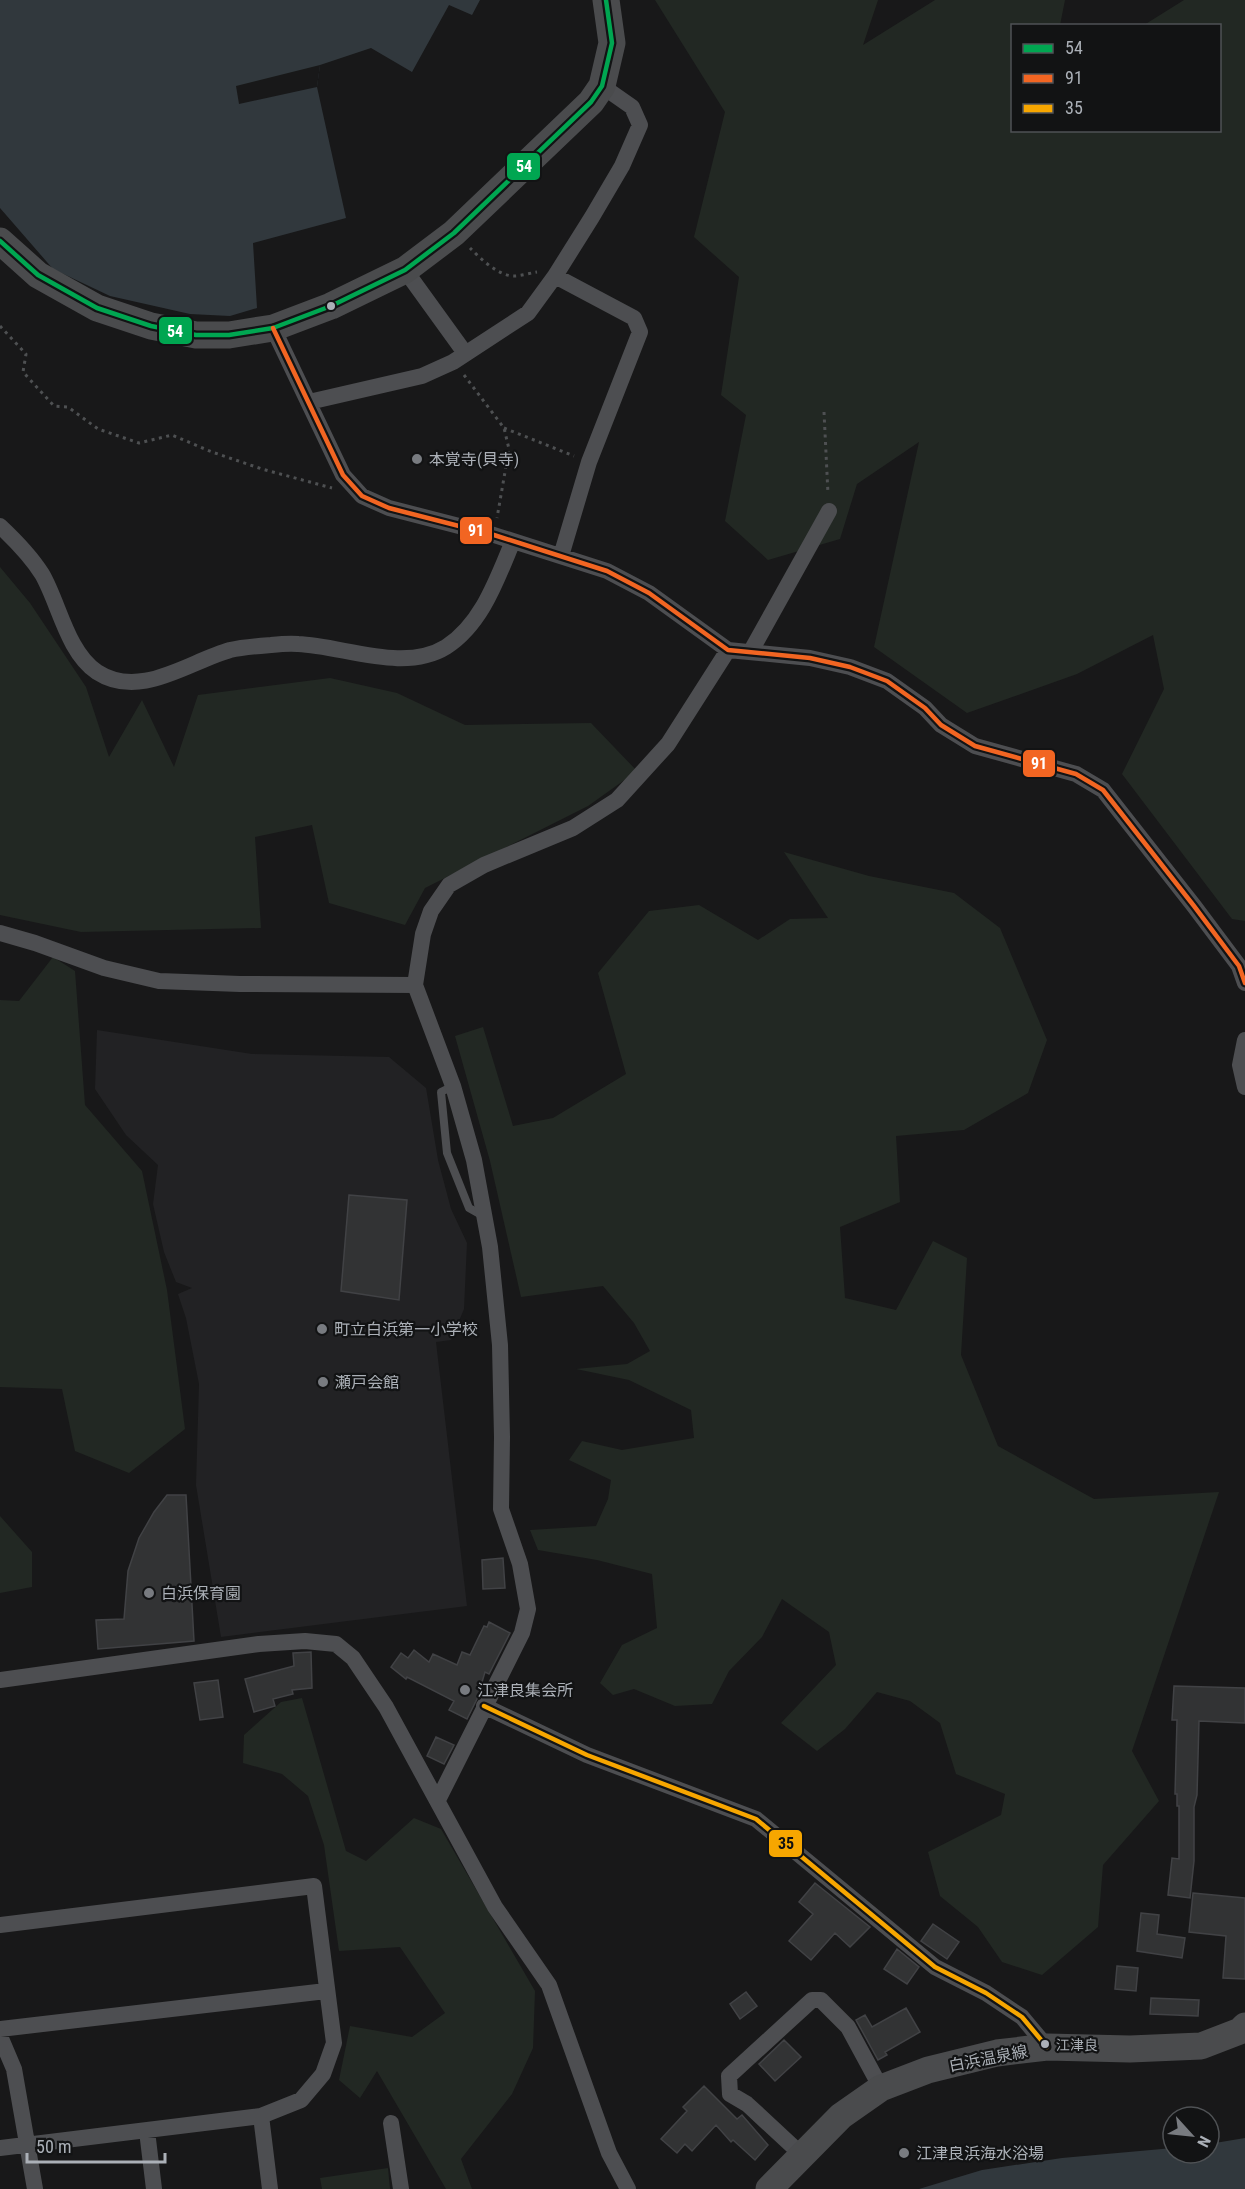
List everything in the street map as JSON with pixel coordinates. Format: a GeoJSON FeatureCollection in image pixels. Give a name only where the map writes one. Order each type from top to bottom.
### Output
{"type":"FeatureCollection","features":[{"type":"Feature","properties":{"kind":"main road"},"geometry":{"type":"LineString","coordinates":[[0,241],[38,275],[97,308],[152,326],[196,335],[229,335],[273,328],[331,306],[405,270],[454,233],[583,110],[602,86],[612,43],[606,0]]}},
{"type":"Feature","properties":{"kind":"main road","name":"白浜温泉線"},"geometry":{"type":"LineString","coordinates":[[769,2189],[841,2116],[880,2088],[928,2070],[997,2053],[1047,2047],[1130,2049],[1201,2046],[1240,2031],[1245,2026]]}},
{"type":"Feature","properties":{"kind":"street"},"geometry":{"type":"LineString","coordinates":[[309,402],[422,376],[459,357],[528,313],[555,276],[622,166],[640,125],[632,106],[602,86]]}},
{"type":"Feature","properties":{"kind":"street"},"geometry":{"type":"LineString","coordinates":[[405,270],[459,357]]}},
{"type":"Feature","properties":{"kind":"street"},"geometry":{"type":"LineString","coordinates":[[555,276],[634,318],[640,332],[589,462],[561,556]]}},
{"type":"Feature","properties":{"kind":"street"},"geometry":{"type":"LineString","coordinates":[[273,328],[344,475],[363,496],[389,508],[494,535],[607,571],[649,593],[728,650],[810,658],[859,670],[887,681],[925,708],[942,725],[975,746],[1076,774],[1103,790],[1239,966],[1245,983]]}},
{"type":"Feature","properties":{"kind":"street"},"geometry":{"type":"LineString","coordinates":[[751,651],[829,511]]}},
{"type":"Feature","properties":{"kind":"street"},"geometry":{"type":"LineString","coordinates":[[0,526],[21,546],[42,575],[62,621],[80,654],[97,672],[124,684],[154,679],[231,650],[271,645],[298,644],[397,659],[419,658],[445,647],[470,625],[489,598],[513,541]]}},
{"type":"Feature","properties":{"kind":"street"},"geometry":{"type":"LineString","coordinates":[[438,1800],[522,1633],[528,1609],[520,1564],[501,1509],[500,1345],[490,1247],[474,1160],[453,1086],[415,985],[423,934],[431,911],[449,885],[484,865],[573,828],[617,800],[668,744],[728,650]]}},
{"type":"Feature","properties":{"kind":"street"},"geometry":{"type":"LineString","coordinates":[[0,933],[105,968],[159,981],[415,985]]}},
{"type":"Feature","properties":{"kind":"street"},"geometry":{"type":"LineString","coordinates":[[1245,1040],[1240,1065],[1245,1087]]}},
{"type":"Feature","properties":{"kind":"street"},"geometry":{"type":"LineString","coordinates":[[0,1680],[259,1644],[305,1641],[336,1644],[353,1658],[386,1707],[495,1907],[549,1985],[609,2153],[628,2189]]}},
{"type":"Feature","properties":{"kind":"street"},"geometry":{"type":"LineString","coordinates":[[484,1706],[586,1755],[756,1819],[935,1967],[986,1993],[1022,2017],[1047,2047]]}},
{"type":"Feature","properties":{"kind":"street"},"geometry":{"type":"LineString","coordinates":[[0,1925],[314,1886],[334,2043],[323,2074],[301,2100],[261,2116],[0,2148]]}},
{"type":"Feature","properties":{"kind":"street"},"geometry":{"type":"LineString","coordinates":[[0,2029],[326,1990]]}},
{"type":"Feature","properties":{"kind":"street"},"geometry":{"type":"LineString","coordinates":[[802,2155],[747,2104],[730,2094],[729,2076],[812,2000],[821,2000],[848,2027],[880,2088]]}},
{"type":"Feature","properties":{"kind":"street"},"geometry":{"type":"LineString","coordinates":[[0,2036],[14,2068],[35,2189]]}},
{"type":"Feature","properties":{"kind":"street"},"geometry":{"type":"LineString","coordinates":[[261,2116],[270,2189]]}},
{"type":"Feature","properties":{"kind":"street"},"geometry":{"type":"LineString","coordinates":[[391,2123],[401,2189]]}},
{"type":"Feature","properties":{"kind":"street"},"geometry":{"type":"LineString","coordinates":[[147,2131],[154,2189]]}},
{"type":"Feature","properties":{"kind":"lane"},"geometry":{"type":"LineString","coordinates":[[453,1086],[441,1092],[447,1153],[469,1208],[485,1218]]}},
{"type":"Feature","properties":{"kind":"path"},"geometry":{"type":"LineString","coordinates":[[454,233],[481,259],[501,273],[512,276],[547,270],[555,276]]}},
{"type":"Feature","properties":{"kind":"path"},"geometry":{"type":"LineString","coordinates":[[0,326],[26,354],[23,372],[54,406],[68,407],[98,429],[139,443],[172,435],[262,469],[363,496]]}},
{"type":"Feature","properties":{"kind":"path"},"geometry":{"type":"LineString","coordinates":[[459,357],[504,428],[509,448],[494,535]]}},
{"type":"Feature","properties":{"kind":"path"},"geometry":{"type":"LineString","coordinates":[[824,412],[829,511]]}},
{"type":"Feature","properties":{"kind":"path"},"geometry":{"type":"LineString","coordinates":[[504,428],[589,462]]}},
{"type":"Feature","properties":{"kind":"shaded area"},"geometry":{"type":"Polygon","coordinates":[[[0,0],[480,0],[472,15],[449,5],[412,72],[371,48],[320,65],[317,87],[346,218],[253,243],[257,308],[230,316],[190,314],[110,296],[53,269],[0,208],[0,0]]]}},
{"type":"Feature","properties":{"kind":"shaded area"},"geometry":{"type":"Polygon","coordinates":[[[655,0],[878,0],[863,45],[935,0],[1065,0],[1060,24],[1011,24],[1011,132],[1221,132],[1221,24],[1146,24],[1184,0],[1245,0],[1245,921],[1232,919],[1122,774],[1164,689],[1153,635],[1077,674],[967,713],[874,647],[919,442],[857,484],[840,539],[768,560],[725,521],[746,415],[721,395],[739,277],[694,237],[725,112],[655,0]]]}},
{"type":"Feature","properties":{"kind":"shaded area"},"geometry":{"type":"Polygon","coordinates":[[[0,567],[30,603],[86,687],[109,757],[142,700],[174,767],[198,695],[330,678],[397,693],[465,725],[591,723],[637,771],[588,806],[425,888],[405,925],[329,903],[312,825],[255,837],[261,928],[81,932],[0,915],[0,567]]]}},
{"type":"Feature","properties":{"kind":"shaded area"},"geometry":{"type":"Polygon","coordinates":[[[784,852],[869,876],[954,893],[1000,928],[1047,1040],[1028,1093],[964,1130],[896,1136],[900,1202],[840,1227],[845,1298],[896,1310],[933,1241],[967,1258],[961,1355],[998,1446],[1094,1499],[1219,1492],[1132,1751],[1159,1801],[1103,1865],[1098,1927],[1042,1975],[1002,1962],[978,1927],[940,1896],[928,1852],[1001,1815],[1005,1794],[956,1774],[940,1723],[910,1701],[877,1692],[845,1729],[817,1751],[781,1723],[836,1665],[829,1632],[782,1599],[762,1637],[729,1671],[712,1704],[675,1706],[634,1689],[613,1695],[600,1683],[622,1645],[657,1628],[652,1574],[597,1560],[538,1550],[530,1530],[596,1526],[608,1499],[611,1480],[569,1460],[582,1441],[622,1450],[694,1438],[691,1410],[629,1380],[576,1369],[627,1364],[650,1351],[634,1323],[603,1286],[521,1297],[490,1161],[455,1036],[483,1027],[513,1126],[553,1118],[626,1074],[598,973],[649,911],[699,905],[758,940],[790,919],[828,918],[784,852]]]}},
{"type":"Feature","properties":{"kind":"shaded area"},"geometry":{"type":"Polygon","coordinates":[[[53,957],[75,971],[85,1105],[142,1171],[167,1290],[185,1429],[129,1473],[75,1451],[62,1389],[0,1387],[0,1000],[19,1001],[53,957]]]}},
{"type":"Feature","properties":{"kind":"shaded area","name":"町立白浜第一小学校"},"geometry":{"type":"Polygon","coordinates":[[[97,1030],[252,1054],[389,1057],[426,1088],[438,1160],[451,1209],[467,1243],[464,1309],[451,1340],[436,1342],[467,1606],[221,1637],[196,1485],[199,1384],[186,1318],[178,1294],[192,1288],[176,1282],[164,1252],[153,1204],[158,1165],[126,1135],[95,1089],[97,1030]]]}},
{"type":"Feature","properties":{"kind":"shaded area"},"geometry":{"type":"Polygon","coordinates":[[[0,1516],[32,1552],[32,1587],[0,1593],[0,1516]]]}},
{"type":"Feature","properties":{"kind":"shaded area"},"geometry":{"type":"Polygon","coordinates":[[[302,1698],[346,1851],[366,1861],[414,1818],[441,1829],[535,1991],[533,2048],[512,2094],[461,2159],[472,2189],[446,2189],[377,2071],[360,2098],[339,2080],[350,2026],[412,2037],[445,2013],[400,1947],[339,1951],[324,1845],[308,1796],[282,1774],[243,1763],[244,1735],[281,1702],[302,1698]]]}},
{"type":"Feature","properties":{"kind":"shaded area"},"geometry":{"type":"Polygon","coordinates":[[[1245,2138],[1245,2189],[919,2189],[982,2170],[1062,2158],[1161,2149],[1161,2165],[1221,2165],[1221,2142],[1245,2138]]]}},
{"type":"Feature","properties":{"kind":"shaded area"},"geometry":{"type":"Polygon","coordinates":[[[388,2168],[390,2189],[322,2189],[320,2178],[388,2168]]]}},
{"type":"Feature","properties":{"kind":"pier"},"geometry":{"type":"Polygon","coordinates":[[[320,65],[317,87],[239,104],[236,86],[320,65]]]}},
{"type":"Feature","properties":{"kind":"building"},"geometry":{"type":"Polygon","coordinates":[[[349,1195],[407,1200],[399,1300],[341,1291],[349,1195]]]}},
{"type":"Feature","properties":{"kind":"building"},"geometry":{"type":"Polygon","coordinates":[[[167,1495],[186,1495],[194,1641],[98,1649],[96,1620],[124,1619],[128,1571],[139,1538],[167,1495]]]}},
{"type":"Feature","properties":{"kind":"building"},"geometry":{"type":"Polygon","coordinates":[[[503,1558],[505,1588],[483,1589],[482,1560],[503,1558]]]}},
{"type":"Feature","properties":{"kind":"building"},"geometry":{"type":"Polygon","coordinates":[[[489,1622],[510,1633],[489,1674],[485,1672],[477,1699],[467,1719],[449,1710],[454,1701],[407,1677],[406,1679],[391,1667],[401,1653],[408,1658],[414,1650],[429,1662],[433,1654],[457,1665],[462,1652],[470,1655],[484,1626],[487,1627],[489,1622]]]}},
{"type":"Feature","properties":{"kind":"building"},"geometry":{"type":"Polygon","coordinates":[[[311,1652],[312,1688],[292,1690],[293,1694],[273,1699],[275,1706],[254,1712],[245,1679],[294,1666],[293,1653],[311,1652]]]}},
{"type":"Feature","properties":{"kind":"building"},"geometry":{"type":"Polygon","coordinates":[[[218,1680],[223,1717],[200,1720],[194,1683],[218,1680]]]}},
{"type":"Feature","properties":{"kind":"building"},"geometry":{"type":"Polygon","coordinates":[[[1174,1686],[1245,1688],[1245,1723],[1199,1721],[1197,1795],[1194,1807],[1194,1861],[1190,1898],[1168,1895],[1172,1858],[1179,1859],[1179,1806],[1177,1806],[1177,1794],[1175,1794],[1177,1720],[1172,1720],[1174,1686]]]}},
{"type":"Feature","properties":{"kind":"building"},"geometry":{"type":"Polygon","coordinates":[[[436,1737],[454,1745],[444,1764],[427,1756],[436,1737]]]}},
{"type":"Feature","properties":{"kind":"building"},"geometry":{"type":"Polygon","coordinates":[[[815,1883],[870,1927],[850,1947],[835,1933],[811,1960],[789,1941],[813,1914],[799,1902],[815,1883]]]}},
{"type":"Feature","properties":{"kind":"building"},"geometry":{"type":"Polygon","coordinates":[[[1193,1893],[1245,1898],[1245,1979],[1223,1978],[1226,1936],[1189,1932],[1193,1893]]]}},
{"type":"Feature","properties":{"kind":"building"},"geometry":{"type":"Polygon","coordinates":[[[1141,1913],[1159,1915],[1157,1934],[1185,1938],[1182,1958],[1137,1951],[1141,1913]]]}},
{"type":"Feature","properties":{"kind":"building"},"geometry":{"type":"Polygon","coordinates":[[[933,1924],[959,1942],[947,1959],[921,1941],[933,1924]]]}},
{"type":"Feature","properties":{"kind":"building"},"geometry":{"type":"Polygon","coordinates":[[[897,1949],[919,1967],[907,1984],[884,1969],[897,1949]]]}},
{"type":"Feature","properties":{"kind":"building"},"geometry":{"type":"Polygon","coordinates":[[[1117,1966],[1138,1968],[1136,1991],[1115,1989],[1117,1966]]]}},
{"type":"Feature","properties":{"kind":"building"},"geometry":{"type":"Polygon","coordinates":[[[746,1992],[757,2006],[740,2019],[730,2004],[746,1992]]]}},
{"type":"Feature","properties":{"kind":"building"},"geometry":{"type":"Polygon","coordinates":[[[1151,1998],[1199,2000],[1198,2016],[1150,2014],[1151,1998]]]}},
{"type":"Feature","properties":{"kind":"building"},"geometry":{"type":"Polygon","coordinates":[[[906,2008],[920,2032],[885,2052],[887,2055],[878,2060],[856,2020],[865,2015],[872,2027],[906,2008]]]}},
{"type":"Feature","properties":{"kind":"building"},"geometry":{"type":"Polygon","coordinates":[[[784,2040],[801,2057],[775,2081],[759,2064],[784,2040]]]}},
{"type":"Feature","properties":{"kind":"building"},"geometry":{"type":"Polygon","coordinates":[[[704,2086],[737,2119],[742,2115],[768,2145],[755,2160],[733,2140],[731,2142],[716,2125],[692,2151],[685,2144],[677,2153],[661,2139],[687,2111],[683,2107],[704,2086]]]}},
{"type":"Feature","properties":{"kind":"transit line","name":"54"},"geometry":{"type":"LineString","coordinates":[[0,241],[38,275],[97,308],[151,326],[196,335],[229,335],[273,328],[331,306],[405,270],[454,233],[591,102],[602,86],[612,43],[606,0]]}},
{"type":"Feature","properties":{"kind":"transit line","name":"91"},"geometry":{"type":"LineString","coordinates":[[273,328],[343,475],[362,496],[389,508],[494,535],[607,571],[649,593],[728,650],[810,658],[850,667],[887,681],[925,708],[941,725],[975,746],[1076,774],[1103,790],[1239,966],[1245,983]]}},
{"type":"Feature","properties":{"kind":"transit line","name":"35"},"geometry":{"type":"LineString","coordinates":[[484,1706],[587,1755],[756,1819],[935,1967],[986,1993],[1022,2017],[1047,2047]]}},
{"type":"Feature","properties":{"kind":"place","name":"本覚寺(貝寺)"},"geometry":{"type":"Point","coordinates":[417,459]}},
{"type":"Feature","properties":{"kind":"place","name":"町立白浜第一小学校"},"geometry":{"type":"Point","coordinates":[322,1329]}},
{"type":"Feature","properties":{"kind":"place","name":"瀬戸会館"},"geometry":{"type":"Point","coordinates":[323,1382]}},
{"type":"Feature","properties":{"kind":"place","name":"白浜保育園"},"geometry":{"type":"Point","coordinates":[149,1593]}},
{"type":"Feature","properties":{"kind":"place","name":"江津良集会所"},"geometry":{"type":"Point","coordinates":[465,1690]}},
{"type":"Feature","properties":{"kind":"place","name":"江津良"},"geometry":{"type":"Point","coordinates":[1045,2044]}},
{"type":"Feature","properties":{"kind":"place","name":"江津良浜海水浴場"},"geometry":{"type":"Point","coordinates":[904,2153]}}]}
